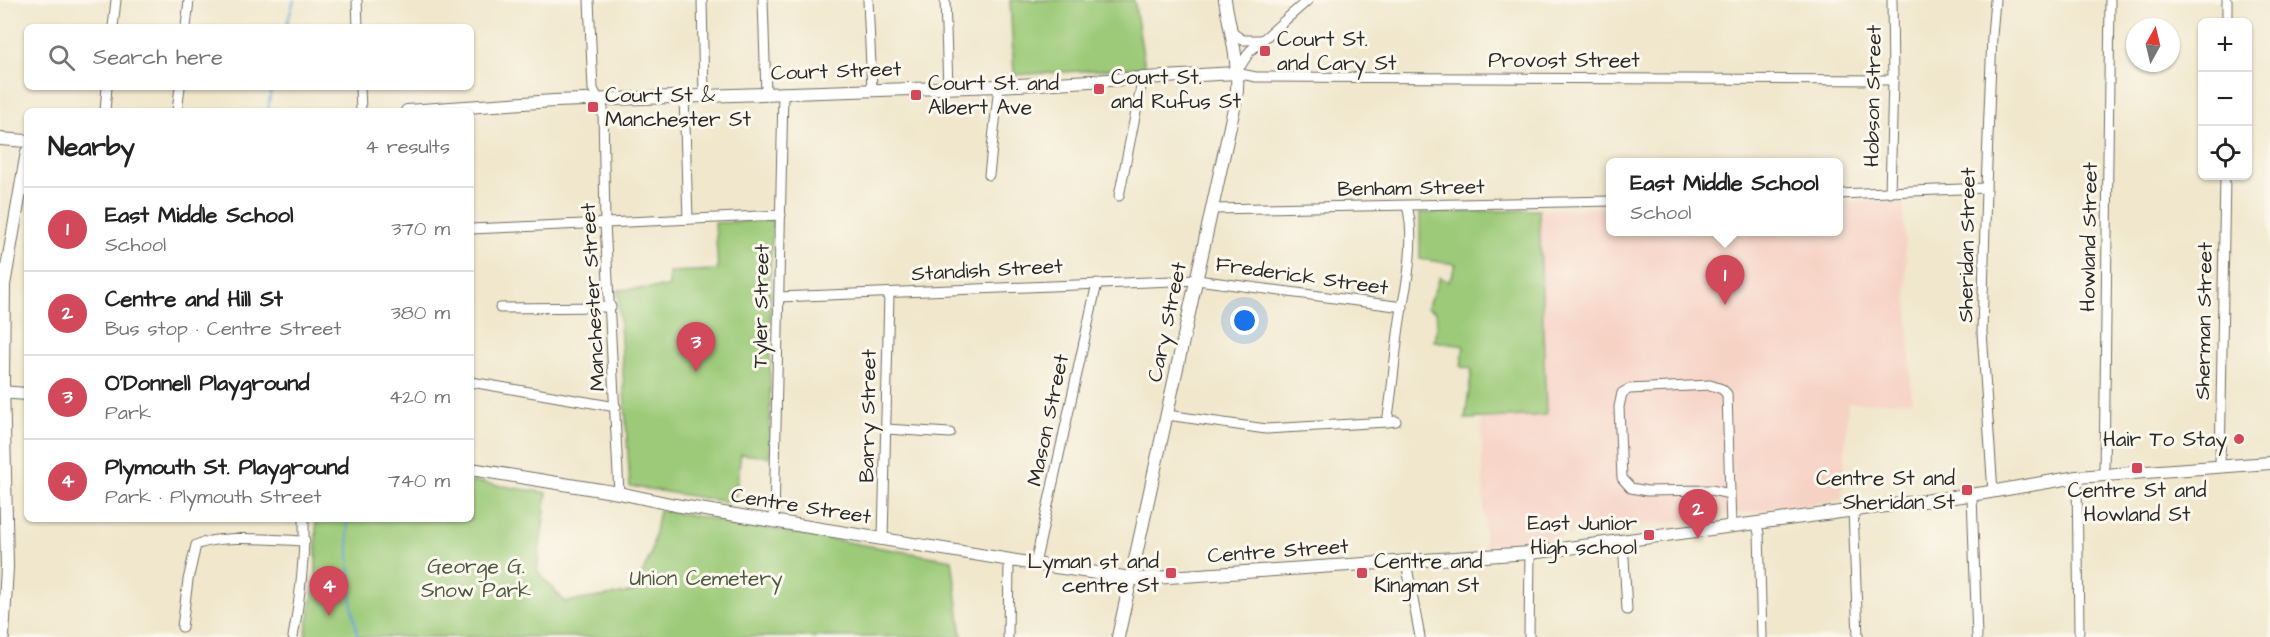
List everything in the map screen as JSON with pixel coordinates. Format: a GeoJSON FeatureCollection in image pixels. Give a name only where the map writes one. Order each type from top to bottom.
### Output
{"type":"FeatureCollection","features":[{"type":"Feature","properties":{"kind":"main road","name":"Cary Street"},"geometry":{"type":"LineString","coordinates":[[1118,637],[1236,99],[1236,73],[1226,0]]}},
{"type":"Feature","properties":{"kind":"main road","name":"Court Street"},"geometry":{"type":"LineString","coordinates":[[465,108],[598,99],[999,86],[1236,73]]}},
{"type":"Feature","properties":{"kind":"main road"},"geometry":{"type":"LineString","coordinates":[[0,139],[24,141]]}},
{"type":"Feature","properties":{"kind":"main road"},"geometry":{"type":"LineString","coordinates":[[3,637],[4,285],[24,169]]}},
{"type":"Feature","properties":{"kind":"main road"},"geometry":{"type":"LineString","coordinates":[[2,393],[24,393]]}},
{"type":"Feature","properties":{"kind":"main road","name":"Centre Street"},"geometry":{"type":"LineString","coordinates":[[474,469],[1009,560],[1131,578],[1164,578],[1530,553],[1972,495],[2077,477],[2179,474],[2220,466],[2270,463]]}},
{"type":"Feature","properties":{"kind":"street"},"geometry":{"type":"LineString","coordinates":[[113,24],[116,0]]}},
{"type":"Feature","properties":{"kind":"street"},"geometry":{"type":"LineString","coordinates":[[186,24],[189,0]]}},
{"type":"Feature","properties":{"kind":"street"},"geometry":{"type":"LineString","coordinates":[[357,0],[358,24]]}},
{"type":"Feature","properties":{"kind":"street","name":"Manchester Street"},"geometry":{"type":"LineString","coordinates":[[589,0],[593,89],[603,108],[605,223],[620,493]]}},
{"type":"Feature","properties":{"kind":"street"},"geometry":{"type":"LineString","coordinates":[[702,0],[704,95]]}},
{"type":"Feature","properties":{"kind":"street"},"geometry":{"type":"LineString","coordinates":[[763,0],[766,93]]}},
{"type":"Feature","properties":{"kind":"street"},"geometry":{"type":"LineString","coordinates":[[868,0],[872,89]]}},
{"type":"Feature","properties":{"kind":"street"},"geometry":{"type":"LineString","coordinates":[[945,0],[948,87]]}},
{"type":"Feature","properties":{"kind":"street"},"geometry":{"type":"LineString","coordinates":[[1236,73],[1250,51],[1308,0]]}},
{"type":"Feature","properties":{"kind":"street","name":"Hobson Street"},"geometry":{"type":"LineString","coordinates":[[1890,193],[1893,80],[1892,0]]}},
{"type":"Feature","properties":{"kind":"street","name":"Sheridan Street"},"geometry":{"type":"LineString","coordinates":[[1993,492],[1982,332],[1995,0]]}},
{"type":"Feature","properties":{"kind":"street","name":"Howland Street"},"geometry":{"type":"LineString","coordinates":[[2104,475],[2110,0]]}},
{"type":"Feature","properties":{"kind":"street"},"geometry":{"type":"LineString","coordinates":[[2227,0],[2227,18]]}},
{"type":"Feature","properties":{"kind":"street"},"geometry":{"type":"LineString","coordinates":[[1231,32],[1244,40],[1263,40]]}},
{"type":"Feature","properties":{"kind":"street","name":"Provost Street"},"geometry":{"type":"LineString","coordinates":[[1236,73],[1256,77],[1893,80]]}},
{"type":"Feature","properties":{"kind":"street"},"geometry":{"type":"LineString","coordinates":[[1119,196],[1143,77]]}},
{"type":"Feature","properties":{"kind":"street"},"geometry":{"type":"LineString","coordinates":[[989,175],[999,86]]}},
{"type":"Feature","properties":{"kind":"street"},"geometry":{"type":"LineString","coordinates":[[105,108],[107,90]]}},
{"type":"Feature","properties":{"kind":"street"},"geometry":{"type":"LineString","coordinates":[[177,108],[180,90]]}},
{"type":"Feature","properties":{"kind":"street"},"geometry":{"type":"LineString","coordinates":[[360,90],[361,108]]}},
{"type":"Feature","properties":{"kind":"street","name":"Tyler Street"},"geometry":{"type":"LineString","coordinates":[[774,521],[783,92]]}},
{"type":"Feature","properties":{"kind":"street"},"geometry":{"type":"LineString","coordinates":[[684,96],[688,219]]}},
{"type":"Feature","properties":{"kind":"street","name":"Sherman Street"},"geometry":{"type":"LineString","coordinates":[[2220,466],[2224,180]]}},
{"type":"Feature","properties":{"kind":"street"},"geometry":{"type":"LineString","coordinates":[[1843,194],[1986,188]]}},
{"type":"Feature","properties":{"kind":"street","name":"Benham Street"},"geometry":{"type":"LineString","coordinates":[[1212,209],[1606,201]]}},
{"type":"Feature","properties":{"kind":"street"},"geometry":{"type":"LineString","coordinates":[[1167,416],[1266,429],[1391,422],[1403,307],[1409,275],[1410,217],[1407,206]]}},
{"type":"Feature","properties":{"kind":"street"},"geometry":{"type":"LineString","coordinates":[[474,229],[781,215]]}},
{"type":"Feature","properties":{"kind":"street","name":"Frederick Street"},"geometry":{"type":"LineString","coordinates":[[1197,280],[1403,307]]}},
{"type":"Feature","properties":{"kind":"street","name":"Standish Street"},"geometry":{"type":"LineString","coordinates":[[779,297],[1197,280]]}},
{"type":"Feature","properties":{"kind":"street","name":"Mason Street"},"geometry":{"type":"LineString","coordinates":[[1035,564],[1097,283]]}},
{"type":"Feature","properties":{"kind":"street","name":"Barry Street"},"geometry":{"type":"LineString","coordinates":[[882,539],[889,294]]}},
{"type":"Feature","properties":{"kind":"street"},"geometry":{"type":"LineString","coordinates":[[500,308],[611,307]]}},
{"type":"Feature","properties":{"kind":"street"},"geometry":{"type":"LineString","coordinates":[[474,383],[616,407]]}},
{"type":"Feature","properties":{"kind":"street"},"geometry":{"type":"LineString","coordinates":[[1730,494],[1711,490],[1647,491],[1631,488],[1622,478],[1619,407],[1622,393],[1629,389],[1710,385],[1722,389],[1727,394],[1731,527]]}},
{"type":"Feature","properties":{"kind":"street"},"geometry":{"type":"LineString","coordinates":[[886,429],[950,432]]}},
{"type":"Feature","properties":{"kind":"street"},"geometry":{"type":"LineString","coordinates":[[2077,477],[2079,631]]}},
{"type":"Feature","properties":{"kind":"street"},"geometry":{"type":"LineString","coordinates":[[1972,495],[1977,637]]}},
{"type":"Feature","properties":{"kind":"street"},"geometry":{"type":"LineString","coordinates":[[1853,510],[1858,637]]}},
{"type":"Feature","properties":{"kind":"street"},"geometry":{"type":"LineString","coordinates":[[293,637],[299,606],[304,522]]}},
{"type":"Feature","properties":{"kind":"street"},"geometry":{"type":"LineString","coordinates":[[1756,524],[1759,533],[1762,637]]}},
{"type":"Feature","properties":{"kind":"street"},"geometry":{"type":"LineString","coordinates":[[182,627],[188,580],[196,545],[222,540],[304,541]]}},
{"type":"Feature","properties":{"kind":"street"},"geometry":{"type":"LineString","coordinates":[[1623,541],[1627,610]]}},
{"type":"Feature","properties":{"kind":"street"},"geometry":{"type":"LineString","coordinates":[[1529,637],[1530,553]]}},
{"type":"Feature","properties":{"kind":"street"},"geometry":{"type":"LineString","coordinates":[[1008,637],[1009,560]]}},
{"type":"Feature","properties":{"kind":"street"},"geometry":{"type":"LineString","coordinates":[[1406,562],[1420,637]]}},
{"type":"Feature","properties":{"kind":"shaded area"},"geometry":{"type":"Polygon","coordinates":[[[1903,200],[1912,401],[1848,403],[1842,500],[1485,546],[1481,418],[1546,415],[1539,210],[1606,208],[1606,236],[1843,236],[1843,202],[1903,200]]]}},
{"type":"Feature","properties":{"kind":"green space"},"geometry":{"type":"Polygon","coordinates":[[[1010,0],[1134,0],[1145,67],[1014,75],[1010,0]]]}},
{"type":"Feature","properties":{"kind":"green space"},"geometry":{"type":"Polygon","coordinates":[[[1539,210],[1546,415],[1465,419],[1472,369],[1461,367],[1464,346],[1434,341],[1437,325],[1436,312],[1427,308],[1440,277],[1449,282],[1456,264],[1420,259],[1420,213],[1539,210]]]}},
{"type":"Feature","properties":{"kind":"green space"},"geometry":{"type":"Polygon","coordinates":[[[773,220],[770,274],[770,457],[741,454],[734,503],[630,486],[618,290],[669,287],[669,272],[718,270],[715,223],[773,220]]]}},
{"type":"Feature","properties":{"kind":"green space"},"geometry":{"type":"Polygon","coordinates":[[[474,481],[547,493],[537,571],[565,602],[634,592],[651,554],[659,510],[952,560],[962,637],[305,637],[316,580],[316,522],[474,522],[474,481]]]}},
{"type":"Feature","properties":{"kind":"waterway"},"geometry":{"type":"LineString","coordinates":[[287,24],[294,0]]}},
{"type":"Feature","properties":{"kind":"waterway"},"geometry":{"type":"LineString","coordinates":[[268,108],[271,90]]}},
{"type":"Feature","properties":{"kind":"waterway"},"geometry":{"type":"LineString","coordinates":[[347,522],[352,607],[358,637]]}},
{"type":"Feature","properties":{"kind":"place","name":"Court St. and Cary St"},"geometry":{"type":"Point","coordinates":[1265,51]}},
{"type":"Feature","properties":{"kind":"place","name":"Court St. and Rufus St"},"geometry":{"type":"Point","coordinates":[1099,89]}},
{"type":"Feature","properties":{"kind":"place","name":"Court St. and Albert Ave"},"geometry":{"type":"Point","coordinates":[916,95]}},
{"type":"Feature","properties":{"kind":"place","name":"Court St & Manchester St"},"geometry":{"type":"Point","coordinates":[593,107]}},
{"type":"Feature","properties":{"kind":"place","name":"East Middle School"},"geometry":{"type":"Point","coordinates":[1725,305]}},
{"type":"Feature","properties":{"kind":"place","name":"O'Donnell Playground"},"geometry":{"type":"Point","coordinates":[696,372]}},
{"type":"Feature","properties":{"kind":"place","name":"Hair To Stay"},"geometry":{"type":"Point","coordinates":[2239,439]}},
{"type":"Feature","properties":{"kind":"place","name":"Centre St and Howland St"},"geometry":{"type":"Point","coordinates":[2137,468]}},
{"type":"Feature","properties":{"kind":"place","name":"Centre St and Sheridan St"},"geometry":{"type":"Point","coordinates":[1967,490]}},
{"type":"Feature","properties":{"kind":"place","name":"East Junior High school"},"geometry":{"type":"Point","coordinates":[1649,535]}},
{"type":"Feature","properties":{"kind":"place","name":"Centre and Hill St"},"geometry":{"type":"Point","coordinates":[1698,539]}},
{"type":"Feature","properties":{"kind":"place","name":"Lyman st and centre St"},"geometry":{"type":"Point","coordinates":[1171,573]}},
{"type":"Feature","properties":{"kind":"place","name":"Centre and Kingman St"},"geometry":{"type":"Point","coordinates":[1362,573]}},
{"type":"Feature","properties":{"kind":"place","name":"Plymouth St. Playground"},"geometry":{"type":"Point","coordinates":[329,616]}},
{"type":"Feature","properties":{"kind":"park label","name":"George G. Snow Park"},"geometry":{"type":"Point","coordinates":[476,578]}},
{"type":"Feature","properties":{"kind":"park label","name":"Union Cemetery"},"geometry":{"type":"Point","coordinates":[706,578]}}]}
